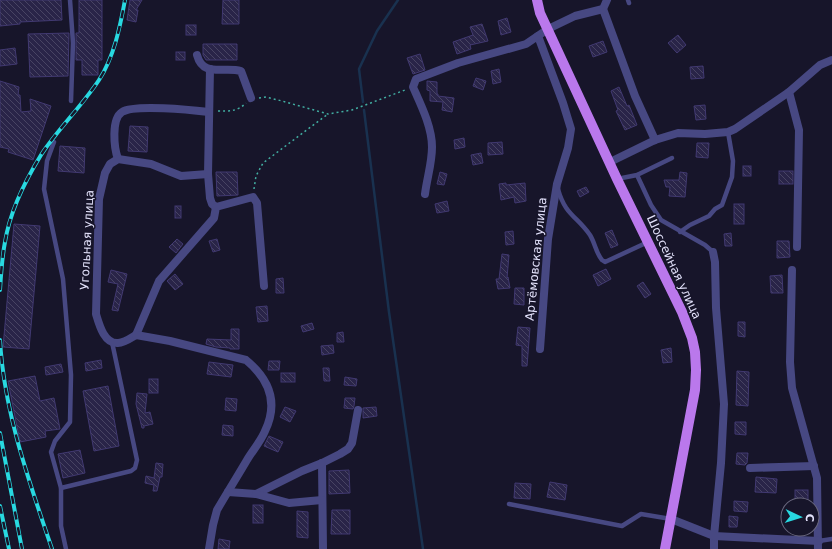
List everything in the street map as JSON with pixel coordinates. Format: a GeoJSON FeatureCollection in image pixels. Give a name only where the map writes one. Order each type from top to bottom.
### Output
{"type":"FeatureCollection","features":[{"type":"Feature","properties":{"kind":"main road","name":"Шоссейная улица"},"geometry":{"type":"LineString","coordinates":[[537,0],[540,13],[617,179],[682,312],[692,338],[695,352],[695,390],[665,549]]}},
{"type":"Feature","properties":{"kind":"street"},"geometry":{"type":"LineString","coordinates":[[606,0],[603,9],[635,96],[655,140]]}},
{"type":"Feature","properties":{"kind":"street"},"geometry":{"type":"LineString","coordinates":[[425,194],[432,146],[422,108],[413,87],[416,79],[458,63],[526,44],[548,29],[575,16],[603,9]]}},
{"type":"Feature","properties":{"kind":"street","name":"Артёмовская улица"},"geometry":{"type":"LineString","coordinates":[[538,36],[564,103],[571,130],[568,148],[556,184],[548,239],[540,349]]}},
{"type":"Feature","properties":{"kind":"street"},"geometry":{"type":"LineString","coordinates":[[197,55],[198,62],[202,66],[210,69],[241,70],[251,98]]}},
{"type":"Feature","properties":{"kind":"street"},"geometry":{"type":"LineString","coordinates":[[610,162],[655,140],[678,133],[705,134],[728,132],[735,129],[789,92],[820,65],[832,60]]}},
{"type":"Feature","properties":{"kind":"street"},"geometry":{"type":"LineString","coordinates":[[210,69],[208,174],[210,198],[212,204],[216,207]]}},
{"type":"Feature","properties":{"kind":"street"},"geometry":{"type":"LineString","coordinates":[[789,92],[798,130],[797,247]]}},
{"type":"Feature","properties":{"kind":"street"},"geometry":{"type":"LineString","coordinates":[[208,174],[181,176],[151,164],[118,159],[115,148],[116,124],[119,115],[124,110],[147,108],[209,112]]}},
{"type":"Feature","properties":{"kind":"street","name":"Угольная улица"},"geometry":{"type":"LineString","coordinates":[[112,342],[107,338],[100,326],[96,314],[99,199],[105,173],[110,164],[118,159]]}},
{"type":"Feature","properties":{"kind":"street"},"geometry":{"type":"LineString","coordinates":[[216,207],[253,197],[257,204],[264,286]]}},
{"type":"Feature","properties":{"kind":"street"},"geometry":{"type":"LineString","coordinates":[[136,335],[159,281],[214,218],[216,207]]}},
{"type":"Feature","properties":{"kind":"street","name":"Шоссейная улица"},"geometry":{"type":"LineString","coordinates":[[713,252],[715,262],[716,308],[724,404],[714,549]]}},
{"type":"Feature","properties":{"kind":"street"},"geometry":{"type":"LineString","coordinates":[[671,519],[714,536],[819,545],[816,478],[814,466],[792,388],[790,362],[792,270]]}},
{"type":"Feature","properties":{"kind":"street"},"geometry":{"type":"LineString","coordinates":[[112,342],[118,343],[136,335],[170,341],[246,360],[256,368],[269,388],[272,398],[272,410],[266,430],[217,510],[208,549]]}},
{"type":"Feature","properties":{"kind":"street"},"geometry":{"type":"LineString","coordinates":[[256,494],[348,450],[355,436],[358,410]]}},
{"type":"Feature","properties":{"kind":"street"},"geometry":{"type":"LineString","coordinates":[[322,463],[324,549]]}},
{"type":"Feature","properties":{"kind":"street"},"geometry":{"type":"LineString","coordinates":[[750,468],[814,466]]}},
{"type":"Feature","properties":{"kind":"street"},"geometry":{"type":"LineString","coordinates":[[228,492],[256,494],[289,503],[322,500]]}},
{"type":"Feature","properties":{"kind":"lane"},"geometry":{"type":"LineString","coordinates":[[70,0],[73,43],[71,101]]}},
{"type":"Feature","properties":{"kind":"lane"},"geometry":{"type":"LineString","coordinates":[[680,232],[690,224],[708,216],[722,205],[732,176],[732,156],[728,132]]}},
{"type":"Feature","properties":{"kind":"lane"},"geometry":{"type":"LineString","coordinates":[[54,142],[47,161],[44,189],[63,279],[71,375],[70,422],[55,441],[51,452],[60,488],[61,526],[66,549]]}},
{"type":"Feature","properties":{"kind":"lane"},"geometry":{"type":"LineString","coordinates":[[617,179],[636,175],[672,158]]}},
{"type":"Feature","properties":{"kind":"lane"},"geometry":{"type":"LineString","coordinates":[[636,175],[660,220],[705,245],[713,252]]}},
{"type":"Feature","properties":{"kind":"lane"},"geometry":{"type":"LineString","coordinates":[[556,184],[567,211],[590,234],[602,260],[605,262],[648,242]]}},
{"type":"Feature","properties":{"kind":"lane"},"geometry":{"type":"LineString","coordinates":[[60,488],[131,471],[136,468],[137,460],[112,342]]}},
{"type":"Feature","properties":{"kind":"lane"},"geometry":{"type":"LineString","coordinates":[[509,504],[622,526],[641,514],[671,519]]}},
{"type":"Feature","properties":{"kind":"lane"},"geometry":{"type":"LineString","coordinates":[[819,545],[832,539]]}},
{"type":"Feature","properties":{"kind":"path"},"geometry":{"type":"LineString","coordinates":[[209,112],[232,111],[243,106],[251,98],[266,97],[282,100],[328,114],[352,110],[413,87]]}},
{"type":"Feature","properties":{"kind":"path"},"geometry":{"type":"LineString","coordinates":[[253,197],[256,176],[263,163],[328,114]]}},
{"type":"Feature","properties":{"kind":"building"},"geometry":{"type":"Polygon","coordinates":[[[0,0],[61,0],[62,20],[20,22],[20,24],[0,26],[0,0]]]}},
{"type":"Feature","properties":{"kind":"building"},"geometry":{"type":"Polygon","coordinates":[[[79,0],[102,0],[102,60],[98,60],[98,75],[82,75],[82,60],[76,60],[76,33],[79,33],[79,0]]]}},
{"type":"Feature","properties":{"kind":"building"},"geometry":{"type":"Polygon","coordinates":[[[130,0],[142,0],[136,10],[138,10],[136,22],[127,20],[130,0]]]}},
{"type":"Feature","properties":{"kind":"building"},"geometry":{"type":"Polygon","coordinates":[[[223,0],[239,0],[239,24],[222,24],[223,0]]]}},
{"type":"Feature","properties":{"kind":"building"},"geometry":{"type":"Polygon","coordinates":[[[507,18],[511,32],[501,35],[498,21],[507,18]]]}},
{"type":"Feature","properties":{"kind":"building"},"geometry":{"type":"Polygon","coordinates":[[[482,24],[488,41],[470,45],[471,49],[457,54],[453,42],[473,35],[470,27],[482,24]]]}},
{"type":"Feature","properties":{"kind":"building"},"geometry":{"type":"Polygon","coordinates":[[[186,25],[196,25],[196,35],[186,35],[186,25]]]}},
{"type":"Feature","properties":{"kind":"building"},"geometry":{"type":"Polygon","coordinates":[[[69,33],[68,76],[30,77],[28,34],[69,33]]]}},
{"type":"Feature","properties":{"kind":"building"},"geometry":{"type":"Polygon","coordinates":[[[678,35],[686,45],[677,53],[668,43],[678,35]]]}},
{"type":"Feature","properties":{"kind":"building"},"geometry":{"type":"Polygon","coordinates":[[[603,41],[607,52],[593,57],[589,46],[603,41]]]}},
{"type":"Feature","properties":{"kind":"building"},"geometry":{"type":"Polygon","coordinates":[[[203,44],[237,44],[237,60],[206,60],[203,55],[203,44]]]}},
{"type":"Feature","properties":{"kind":"building"},"geometry":{"type":"Polygon","coordinates":[[[15,48],[17,64],[0,66],[0,50],[15,48]]]}},
{"type":"Feature","properties":{"kind":"building"},"geometry":{"type":"Polygon","coordinates":[[[176,52],[185,52],[185,60],[176,60],[176,52]]]}},
{"type":"Feature","properties":{"kind":"building"},"geometry":{"type":"Polygon","coordinates":[[[420,54],[425,70],[413,74],[407,58],[420,54]]]}},
{"type":"Feature","properties":{"kind":"building"},"geometry":{"type":"Polygon","coordinates":[[[703,66],[704,78],[691,79],[690,67],[703,66]]]}},
{"type":"Feature","properties":{"kind":"building"},"geometry":{"type":"Polygon","coordinates":[[[499,69],[501,82],[493,84],[491,71],[499,69]]]}},
{"type":"Feature","properties":{"kind":"building"},"geometry":{"type":"Polygon","coordinates":[[[476,78],[486,81],[483,90],[473,86],[476,78]]]}},
{"type":"Feature","properties":{"kind":"building"},"geometry":{"type":"Polygon","coordinates":[[[0,81],[19,87],[18,95],[20,95],[21,112],[31,111],[30,99],[51,106],[33,160],[8,152],[9,149],[0,147],[0,81]]]}},
{"type":"Feature","properties":{"kind":"building"},"geometry":{"type":"Polygon","coordinates":[[[427,81],[437,82],[438,96],[454,98],[452,112],[442,110],[443,102],[430,101],[430,91],[427,90],[427,81]]]}},
{"type":"Feature","properties":{"kind":"building"},"geometry":{"type":"Polygon","coordinates":[[[619,87],[627,106],[629,105],[637,125],[625,130],[616,111],[618,110],[611,91],[619,87]]]}},
{"type":"Feature","properties":{"kind":"building"},"geometry":{"type":"Polygon","coordinates":[[[705,105],[706,119],[696,120],[694,106],[705,105]]]}},
{"type":"Feature","properties":{"kind":"building"},"geometry":{"type":"Polygon","coordinates":[[[130,126],[148,127],[147,152],[128,151],[130,126]]]}},
{"type":"Feature","properties":{"kind":"building"},"geometry":{"type":"Polygon","coordinates":[[[464,138],[465,147],[455,149],[454,140],[464,138]]]}},
{"type":"Feature","properties":{"kind":"building"},"geometry":{"type":"Polygon","coordinates":[[[502,142],[503,154],[488,155],[488,143],[502,142]]]}},
{"type":"Feature","properties":{"kind":"building"},"geometry":{"type":"Polygon","coordinates":[[[697,143],[709,143],[708,158],[696,157],[697,143]]]}},
{"type":"Feature","properties":{"kind":"building"},"geometry":{"type":"Polygon","coordinates":[[[60,146],[85,148],[84,173],[58,171],[60,146]]]}},
{"type":"Feature","properties":{"kind":"building"},"geometry":{"type":"Polygon","coordinates":[[[481,153],[483,163],[473,165],[471,155],[481,153]]]}},
{"type":"Feature","properties":{"kind":"building"},"geometry":{"type":"Polygon","coordinates":[[[743,166],[751,166],[751,176],[743,176],[743,166]]]}},
{"type":"Feature","properties":{"kind":"building"},"geometry":{"type":"Polygon","coordinates":[[[779,171],[793,171],[793,184],[779,184],[779,171]]]}},
{"type":"Feature","properties":{"kind":"building"},"geometry":{"type":"Polygon","coordinates":[[[216,172],[237,172],[238,195],[217,196],[216,172]]]}},
{"type":"Feature","properties":{"kind":"building"},"geometry":{"type":"Polygon","coordinates":[[[440,172],[447,174],[444,185],[437,184],[440,172]]]}},
{"type":"Feature","properties":{"kind":"building"},"geometry":{"type":"Polygon","coordinates":[[[680,172],[687,173],[685,197],[669,196],[670,187],[666,187],[664,180],[679,180],[680,172]]]}},
{"type":"Feature","properties":{"kind":"building"},"geometry":{"type":"Polygon","coordinates":[[[506,183],[506,185],[525,183],[526,201],[515,203],[514,197],[501,200],[499,184],[506,183]]]}},
{"type":"Feature","properties":{"kind":"building"},"geometry":{"type":"Polygon","coordinates":[[[586,187],[589,192],[580,197],[577,191],[586,187]]]}},
{"type":"Feature","properties":{"kind":"building"},"geometry":{"type":"Polygon","coordinates":[[[447,201],[449,211],[437,213],[435,204],[447,201]]]}},
{"type":"Feature","properties":{"kind":"building"},"geometry":{"type":"Polygon","coordinates":[[[734,204],[744,204],[744,224],[734,224],[734,204]]]}},
{"type":"Feature","properties":{"kind":"building"},"geometry":{"type":"Polygon","coordinates":[[[175,206],[181,206],[181,218],[175,218],[175,206]]]}},
{"type":"Feature","properties":{"kind":"building"},"geometry":{"type":"Polygon","coordinates":[[[14,224],[40,226],[29,349],[3,347],[14,224]]]}},
{"type":"Feature","properties":{"kind":"building"},"geometry":{"type":"Polygon","coordinates":[[[612,230],[618,245],[611,248],[605,233],[612,230]]]}},
{"type":"Feature","properties":{"kind":"building"},"geometry":{"type":"Polygon","coordinates":[[[513,231],[514,244],[506,245],[505,232],[513,231]]]}},
{"type":"Feature","properties":{"kind":"building"},"geometry":{"type":"Polygon","coordinates":[[[731,233],[732,246],[725,246],[724,234],[731,233]]]}},
{"type":"Feature","properties":{"kind":"building"},"geometry":{"type":"Polygon","coordinates":[[[177,239],[183,244],[176,253],[169,247],[177,239]]]}},
{"type":"Feature","properties":{"kind":"building"},"geometry":{"type":"Polygon","coordinates":[[[217,239],[220,250],[213,252],[209,241],[217,239]]]}},
{"type":"Feature","properties":{"kind":"building"},"geometry":{"type":"Polygon","coordinates":[[[777,241],[789,241],[790,257],[777,258],[777,241]]]}},
{"type":"Feature","properties":{"kind":"building"},"geometry":{"type":"Polygon","coordinates":[[[502,254],[509,255],[507,278],[508,277],[510,288],[498,289],[496,279],[499,279],[502,254]]]}},
{"type":"Feature","properties":{"kind":"building"},"geometry":{"type":"Polygon","coordinates":[[[606,269],[611,279],[598,286],[593,275],[606,269]]]}},
{"type":"Feature","properties":{"kind":"building"},"geometry":{"type":"Polygon","coordinates":[[[111,270],[127,274],[118,311],[112,310],[118,284],[108,282],[111,270]]]}},
{"type":"Feature","properties":{"kind":"building"},"geometry":{"type":"Polygon","coordinates":[[[175,274],[183,284],[175,290],[167,281],[175,274]]]}},
{"type":"Feature","properties":{"kind":"building"},"geometry":{"type":"Polygon","coordinates":[[[782,275],[783,293],[771,293],[770,276],[782,275]]]}},
{"type":"Feature","properties":{"kind":"building"},"geometry":{"type":"Polygon","coordinates":[[[283,278],[284,293],[276,293],[276,279],[283,278]]]}},
{"type":"Feature","properties":{"kind":"building"},"geometry":{"type":"Polygon","coordinates":[[[643,282],[651,294],[645,298],[637,286],[643,282]]]}},
{"type":"Feature","properties":{"kind":"building"},"geometry":{"type":"Polygon","coordinates":[[[515,288],[524,288],[524,305],[514,304],[515,288]]]}},
{"type":"Feature","properties":{"kind":"building"},"geometry":{"type":"Polygon","coordinates":[[[267,306],[268,321],[258,322],[256,307],[267,306]]]}},
{"type":"Feature","properties":{"kind":"building"},"geometry":{"type":"Polygon","coordinates":[[[738,322],[745,322],[745,337],[738,336],[738,322]]]}},
{"type":"Feature","properties":{"kind":"building"},"geometry":{"type":"Polygon","coordinates":[[[312,323],[314,329],[303,332],[301,326],[312,323]]]}},
{"type":"Feature","properties":{"kind":"building"},"geometry":{"type":"Polygon","coordinates":[[[518,327],[530,328],[527,366],[522,366],[522,346],[516,345],[518,327]]]}},
{"type":"Feature","properties":{"kind":"building"},"geometry":{"type":"Polygon","coordinates":[[[231,329],[239,329],[239,349],[216,347],[206,344],[207,339],[231,340],[231,329]]]}},
{"type":"Feature","properties":{"kind":"building"},"geometry":{"type":"Polygon","coordinates":[[[343,332],[344,342],[337,342],[337,333],[343,332]]]}},
{"type":"Feature","properties":{"kind":"building"},"geometry":{"type":"Polygon","coordinates":[[[333,345],[334,353],[322,355],[321,346],[333,345]]]}},
{"type":"Feature","properties":{"kind":"building"},"geometry":{"type":"Polygon","coordinates":[[[671,348],[672,362],[663,363],[661,350],[671,348]]]}},
{"type":"Feature","properties":{"kind":"building"},"geometry":{"type":"Polygon","coordinates":[[[101,360],[102,368],[86,371],[85,363],[101,360]]]}},
{"type":"Feature","properties":{"kind":"building"},"geometry":{"type":"Polygon","coordinates":[[[269,361],[280,361],[279,370],[268,370],[269,361]]]}},
{"type":"Feature","properties":{"kind":"building"},"geometry":{"type":"Polygon","coordinates":[[[209,362],[233,365],[231,377],[207,374],[209,362]]]}},
{"type":"Feature","properties":{"kind":"building"},"geometry":{"type":"Polygon","coordinates":[[[61,364],[63,372],[46,375],[45,367],[61,364]]]}},
{"type":"Feature","properties":{"kind":"building"},"geometry":{"type":"Polygon","coordinates":[[[323,368],[329,368],[330,381],[324,381],[323,368]]]}},
{"type":"Feature","properties":{"kind":"building"},"geometry":{"type":"Polygon","coordinates":[[[737,371],[749,372],[748,406],[736,405],[737,371]]]}},
{"type":"Feature","properties":{"kind":"building"},"geometry":{"type":"Polygon","coordinates":[[[281,373],[295,373],[295,382],[281,382],[281,373]]]}},
{"type":"Feature","properties":{"kind":"building"},"geometry":{"type":"Polygon","coordinates":[[[35,376],[40,401],[54,398],[60,429],[45,431],[46,437],[20,442],[8,381],[35,376]]]}},
{"type":"Feature","properties":{"kind":"building"},"geometry":{"type":"Polygon","coordinates":[[[345,377],[357,379],[356,386],[344,385],[345,377]]]}},
{"type":"Feature","properties":{"kind":"building"},"geometry":{"type":"Polygon","coordinates":[[[149,379],[158,379],[158,393],[149,393],[149,379]]]}},
{"type":"Feature","properties":{"kind":"building"},"geometry":{"type":"Polygon","coordinates":[[[108,386],[119,446],[94,451],[83,391],[108,386]]]}},
{"type":"Feature","properties":{"kind":"building"},"geometry":{"type":"Polygon","coordinates":[[[137,393],[147,394],[145,413],[150,412],[153,424],[144,426],[144,428],[142,428],[136,404],[137,393]]]}},
{"type":"Feature","properties":{"kind":"building"},"geometry":{"type":"Polygon","coordinates":[[[226,398],[237,399],[236,411],[225,410],[226,398]]]}},
{"type":"Feature","properties":{"kind":"building"},"geometry":{"type":"Polygon","coordinates":[[[345,398],[355,398],[353,409],[344,408],[345,398]]]}},
{"type":"Feature","properties":{"kind":"building"},"geometry":{"type":"Polygon","coordinates":[[[285,407],[296,411],[290,422],[280,417],[285,407]]]}},
{"type":"Feature","properties":{"kind":"building"},"geometry":{"type":"Polygon","coordinates":[[[376,407],[377,416],[363,418],[363,408],[376,407]]]}},
{"type":"Feature","properties":{"kind":"building"},"geometry":{"type":"Polygon","coordinates":[[[735,422],[746,422],[746,435],[735,434],[735,422]]]}},
{"type":"Feature","properties":{"kind":"building"},"geometry":{"type":"Polygon","coordinates":[[[223,425],[233,426],[233,436],[222,435],[223,425]]]}},
{"type":"Feature","properties":{"kind":"building"},"geometry":{"type":"Polygon","coordinates":[[[269,436],[283,442],[278,452],[264,446],[269,436]]]}},
{"type":"Feature","properties":{"kind":"building"},"geometry":{"type":"Polygon","coordinates":[[[80,450],[85,473],[63,478],[58,454],[80,450]]]}},
{"type":"Feature","properties":{"kind":"building"},"geometry":{"type":"Polygon","coordinates":[[[737,453],[748,453],[747,463],[745,465],[736,464],[737,453]]]}},
{"type":"Feature","properties":{"kind":"building"},"geometry":{"type":"Polygon","coordinates":[[[156,463],[163,464],[162,477],[160,477],[157,491],[153,491],[154,485],[145,483],[146,476],[154,478],[156,463]]]}},
{"type":"Feature","properties":{"kind":"building"},"geometry":{"type":"Polygon","coordinates":[[[349,470],[350,493],[329,494],[329,471],[349,470]]]}},
{"type":"Feature","properties":{"kind":"building"},"geometry":{"type":"Polygon","coordinates":[[[756,477],[777,479],[776,493],[755,492],[756,477]]]}},
{"type":"Feature","properties":{"kind":"building"},"geometry":{"type":"Polygon","coordinates":[[[550,482],[567,485],[565,500],[547,497],[550,482]]]}},
{"type":"Feature","properties":{"kind":"building"},"geometry":{"type":"Polygon","coordinates":[[[515,483],[531,484],[530,499],[514,498],[515,483]]]}},
{"type":"Feature","properties":{"kind":"building"},"geometry":{"type":"Polygon","coordinates":[[[795,490],[808,490],[808,497],[795,497],[795,490]]]}},
{"type":"Feature","properties":{"kind":"building"},"geometry":{"type":"Polygon","coordinates":[[[734,501],[748,502],[747,512],[734,511],[734,501]]]}},
{"type":"Feature","properties":{"kind":"building"},"geometry":{"type":"Polygon","coordinates":[[[253,505],[263,505],[263,523],[253,523],[253,505]]]}},
{"type":"Feature","properties":{"kind":"building"},"geometry":{"type":"Polygon","coordinates":[[[332,510],[350,510],[350,534],[331,534],[332,510]]]}},
{"type":"Feature","properties":{"kind":"building"},"geometry":{"type":"Polygon","coordinates":[[[297,511],[308,512],[308,538],[297,537],[297,511]]]}},
{"type":"Feature","properties":{"kind":"building"},"geometry":{"type":"Polygon","coordinates":[[[729,516],[738,517],[737,527],[729,527],[729,516]]]}},
{"type":"Feature","properties":{"kind":"building"},"geometry":{"type":"Polygon","coordinates":[[[219,539],[230,541],[229,549],[218,549],[219,539]]]}},
{"type":"Feature","properties":{"kind":"waterway"},"geometry":{"type":"LineString","coordinates":[[363,102],[359,69],[377,31],[398,0]]}},
{"type":"Feature","properties":{"kind":"waterway"},"geometry":{"type":"LineString","coordinates":[[364,110],[389,312],[423,549]]}},
{"type":"Feature","properties":{"kind":"railway"},"geometry":{"type":"LineString","coordinates":[[0,290],[7,230],[14,208],[29,175],[41,155],[92,90],[109,62],[116,42],[125,0]]}},
{"type":"Feature","properties":{"kind":"railway"},"geometry":{"type":"LineString","coordinates":[[0,340],[2,367],[12,420],[26,472],[52,549]]}},
{"type":"Feature","properties":{"kind":"railway"},"geometry":{"type":"LineString","coordinates":[[0,433],[22,549]]}},
{"type":"Feature","properties":{"kind":"railway"},"geometry":{"type":"LineString","coordinates":[[0,506],[9,549]]}}]}
